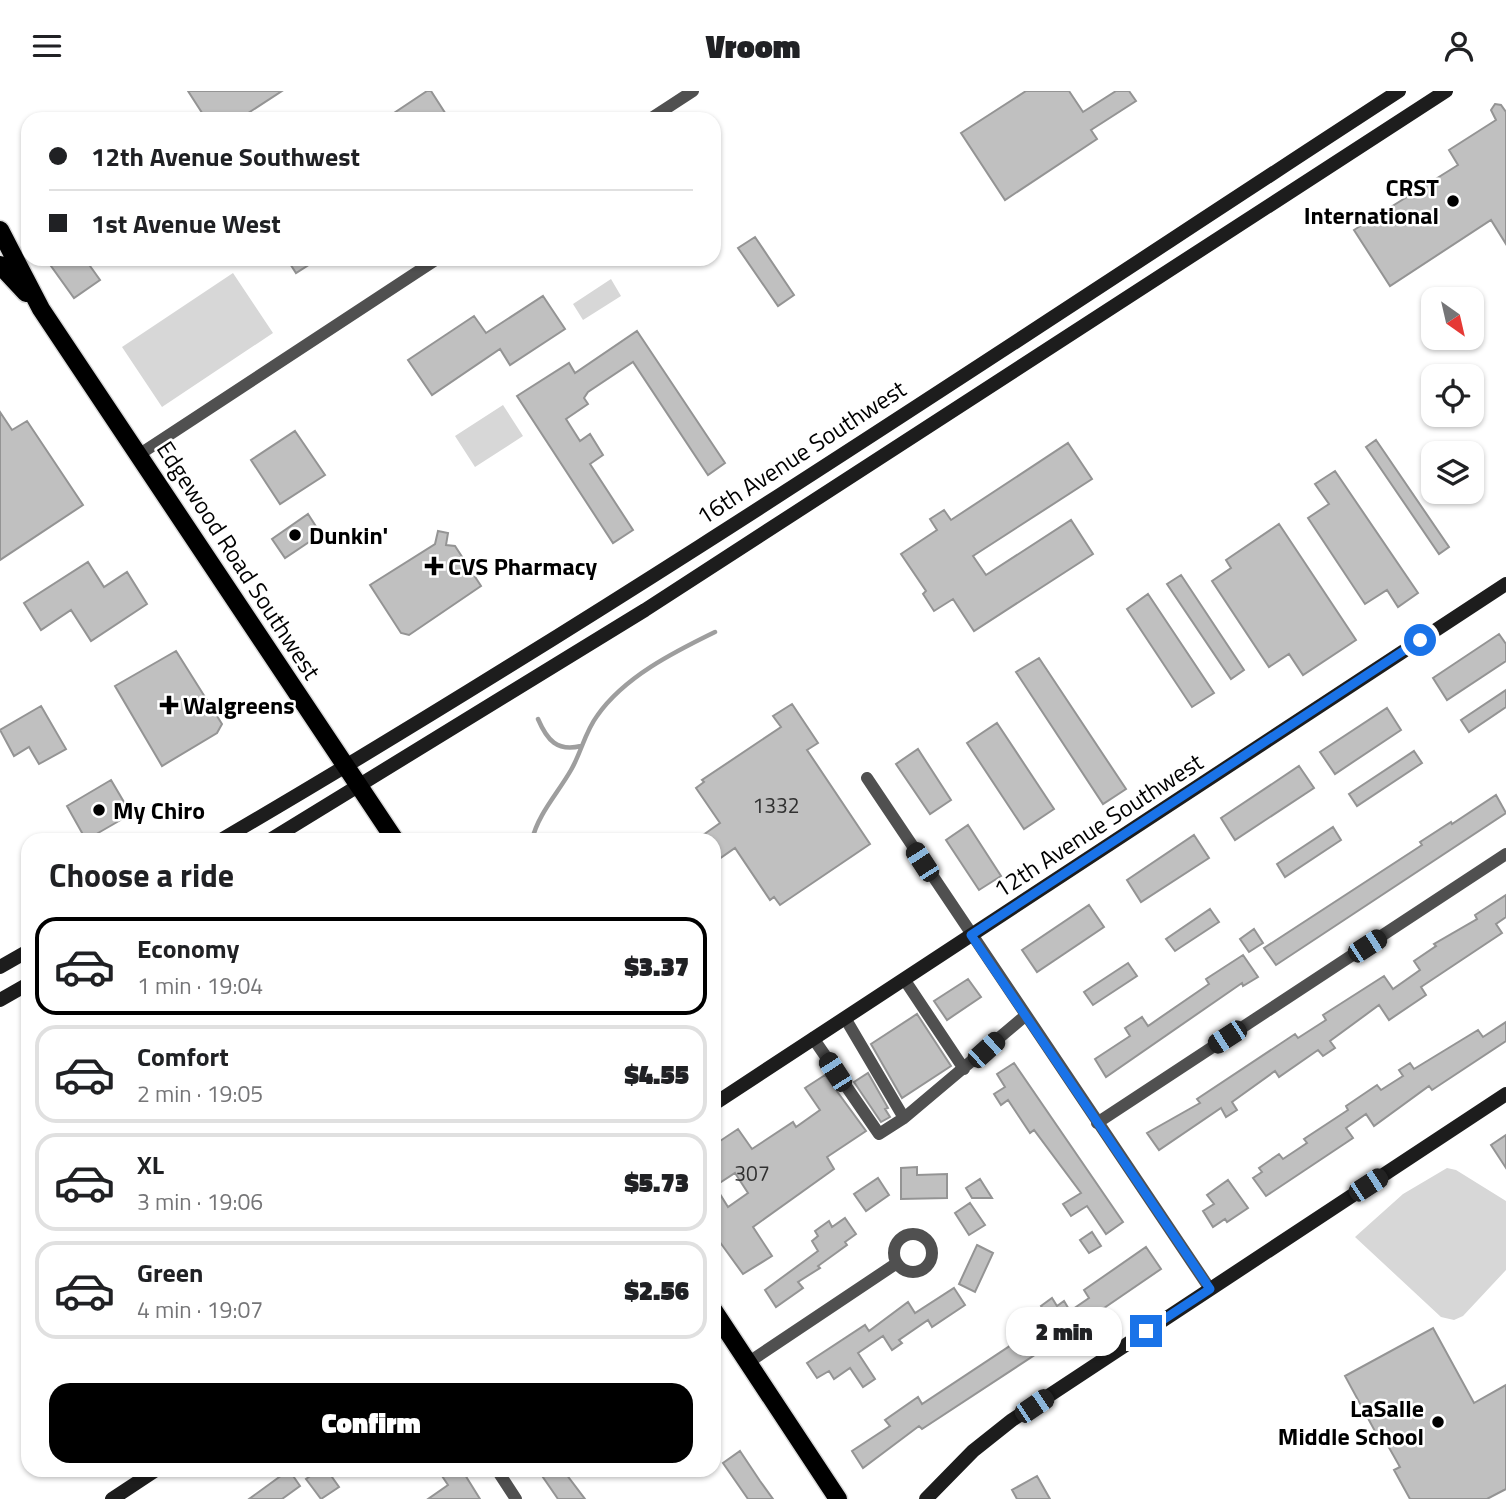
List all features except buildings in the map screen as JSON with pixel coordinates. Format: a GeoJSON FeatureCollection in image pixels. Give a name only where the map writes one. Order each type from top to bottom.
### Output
{"type":"FeatureCollection","features":[{"type":"Feature","properties":{"kind":"main road","name":"16th Avenue Southwest"},"geometry":{"type":"LineString","coordinates":[[233,833],[346,767],[633,589],[1399,91]]}},
{"type":"Feature","properties":{"kind":"main road","name":"16th Avenue Southwest"},"geometry":{"type":"LineString","coordinates":[[282,833],[657,602],[1446,91]]}},
{"type":"Feature","properties":{"kind":"main road","name":"Edgewood Road Southwest"},"geometry":{"type":"LineString","coordinates":[[0,230],[41,309],[390,833]]}},
{"type":"Feature","properties":{"kind":"main road","name":"Edgewood Road Southwest"},"geometry":{"type":"LineString","coordinates":[[0,265],[41,309]]}},
{"type":"Feature","properties":{"kind":"main road","name":"12th Avenue Southwest"},"geometry":{"type":"LineString","coordinates":[[721,1099],[1505,585]]}},
{"type":"Feature","properties":{"kind":"main road"},"geometry":{"type":"LineString","coordinates":[[0,968],[21,955]]}},
{"type":"Feature","properties":{"kind":"main road"},"geometry":{"type":"LineString","coordinates":[[0,1000],[21,987]]}},
{"type":"Feature","properties":{"kind":"main road"},"geometry":{"type":"LineString","coordinates":[[926,1499],[973,1451],[1012,1420],[1506,1094]]}},
{"type":"Feature","properties":{"kind":"main road"},"geometry":{"type":"LineString","coordinates":[[721,1321],[838,1499]]}},
{"type":"Feature","properties":{"kind":"main road"},"geometry":{"type":"LineString","coordinates":[[112,1499],[145,1477]]}},
{"type":"Feature","properties":{"kind":"street"},"geometry":{"type":"LineString","coordinates":[[661,112],[693,91]]}},
{"type":"Feature","properties":{"kind":"street"},"geometry":{"type":"LineString","coordinates":[[140,454],[426,266]]}},
{"type":"Feature","properties":{"kind":"street"},"geometry":{"type":"LineString","coordinates":[[867,778],[1210,1289]]}},
{"type":"Feature","properties":{"kind":"street"},"geometry":{"type":"LineString","coordinates":[[1097,1123],[1506,854]]}},
{"type":"Feature","properties":{"kind":"street"},"geometry":{"type":"LineString","coordinates":[[904,979],[964,1069]]}},
{"type":"Feature","properties":{"kind":"street"},"geometry":{"type":"LineString","coordinates":[[813,1038],[878,1134],[904,1118],[1025,1016]]}},
{"type":"Feature","properties":{"kind":"street"},"geometry":{"type":"LineString","coordinates":[[845,1018],[904,1118]]}},
{"type":"Feature","properties":{"kind":"street"},"geometry":{"type":"LineString","coordinates":[[749,1362],[897,1263]]}},
{"type":"Feature","properties":{"kind":"street"},"geometry":{"type":"LineString","coordinates":[[502,1477],[516,1499]]}},
{"type":"Feature","properties":{"kind":"shaded area"},"geometry":{"type":"Polygon","coordinates":[[[233,273],[273,333],[162,407],[122,347],[233,273]]]}},
{"type":"Feature","properties":{"kind":"shaded area"},"geometry":{"type":"Polygon","coordinates":[[[611,279],[621,296],[583,320],[573,304],[611,279]]]}},
{"type":"Feature","properties":{"kind":"shaded area"},"geometry":{"type":"Polygon","coordinates":[[[503,405],[523,436],[475,467],[455,436],[503,405]]]}},
{"type":"Feature","properties":{"kind":"shaded area"},"geometry":{"type":"Polygon","coordinates":[[[1447,1168],[1456,1170],[1506,1201],[1506,1270],[1463,1316],[1454,1320],[1441,1317],[1355,1237],[1403,1194],[1447,1168]]]}},
{"type":"Feature","properties":{"kind":"waterway"},"geometry":{"type":"LineString","coordinates":[[534,833],[544,812],[566,779],[593,722],[608,702],[651,667],[715,632]]}},
{"type":"Feature","properties":{"kind":"waterway"},"geometry":{"type":"LineString","coordinates":[[538,719],[554,743],[565,747],[581,746]]}},
{"type":"Feature","properties":{"kind":"place","name":"CRST International"},"geometry":{"type":"Point","coordinates":[1453,201]}},
{"type":"Feature","properties":{"kind":"place","name":"Dunkin'"},"geometry":{"type":"Point","coordinates":[295,535]}},
{"type":"Feature","properties":{"kind":"place","name":"CVS Pharmacy"},"geometry":{"type":"Point","coordinates":[434,566]}},
{"type":"Feature","properties":{"kind":"place","name":"Walgreens"},"geometry":{"type":"Point","coordinates":[169,705]}},
{"type":"Feature","properties":{"kind":"place","name":"My Chiro"},"geometry":{"type":"Point","coordinates":[99,810]}},
{"type":"Feature","properties":{"kind":"place","name":"LaSalle Middle School"},"geometry":{"type":"Point","coordinates":[1438,1422]}},
{"type":"Feature","properties":{"kind":"route"},"geometry":{"type":"LineString","coordinates":[[1146,1331],[1210,1289],[971,935],[1420,640]]}}]}
